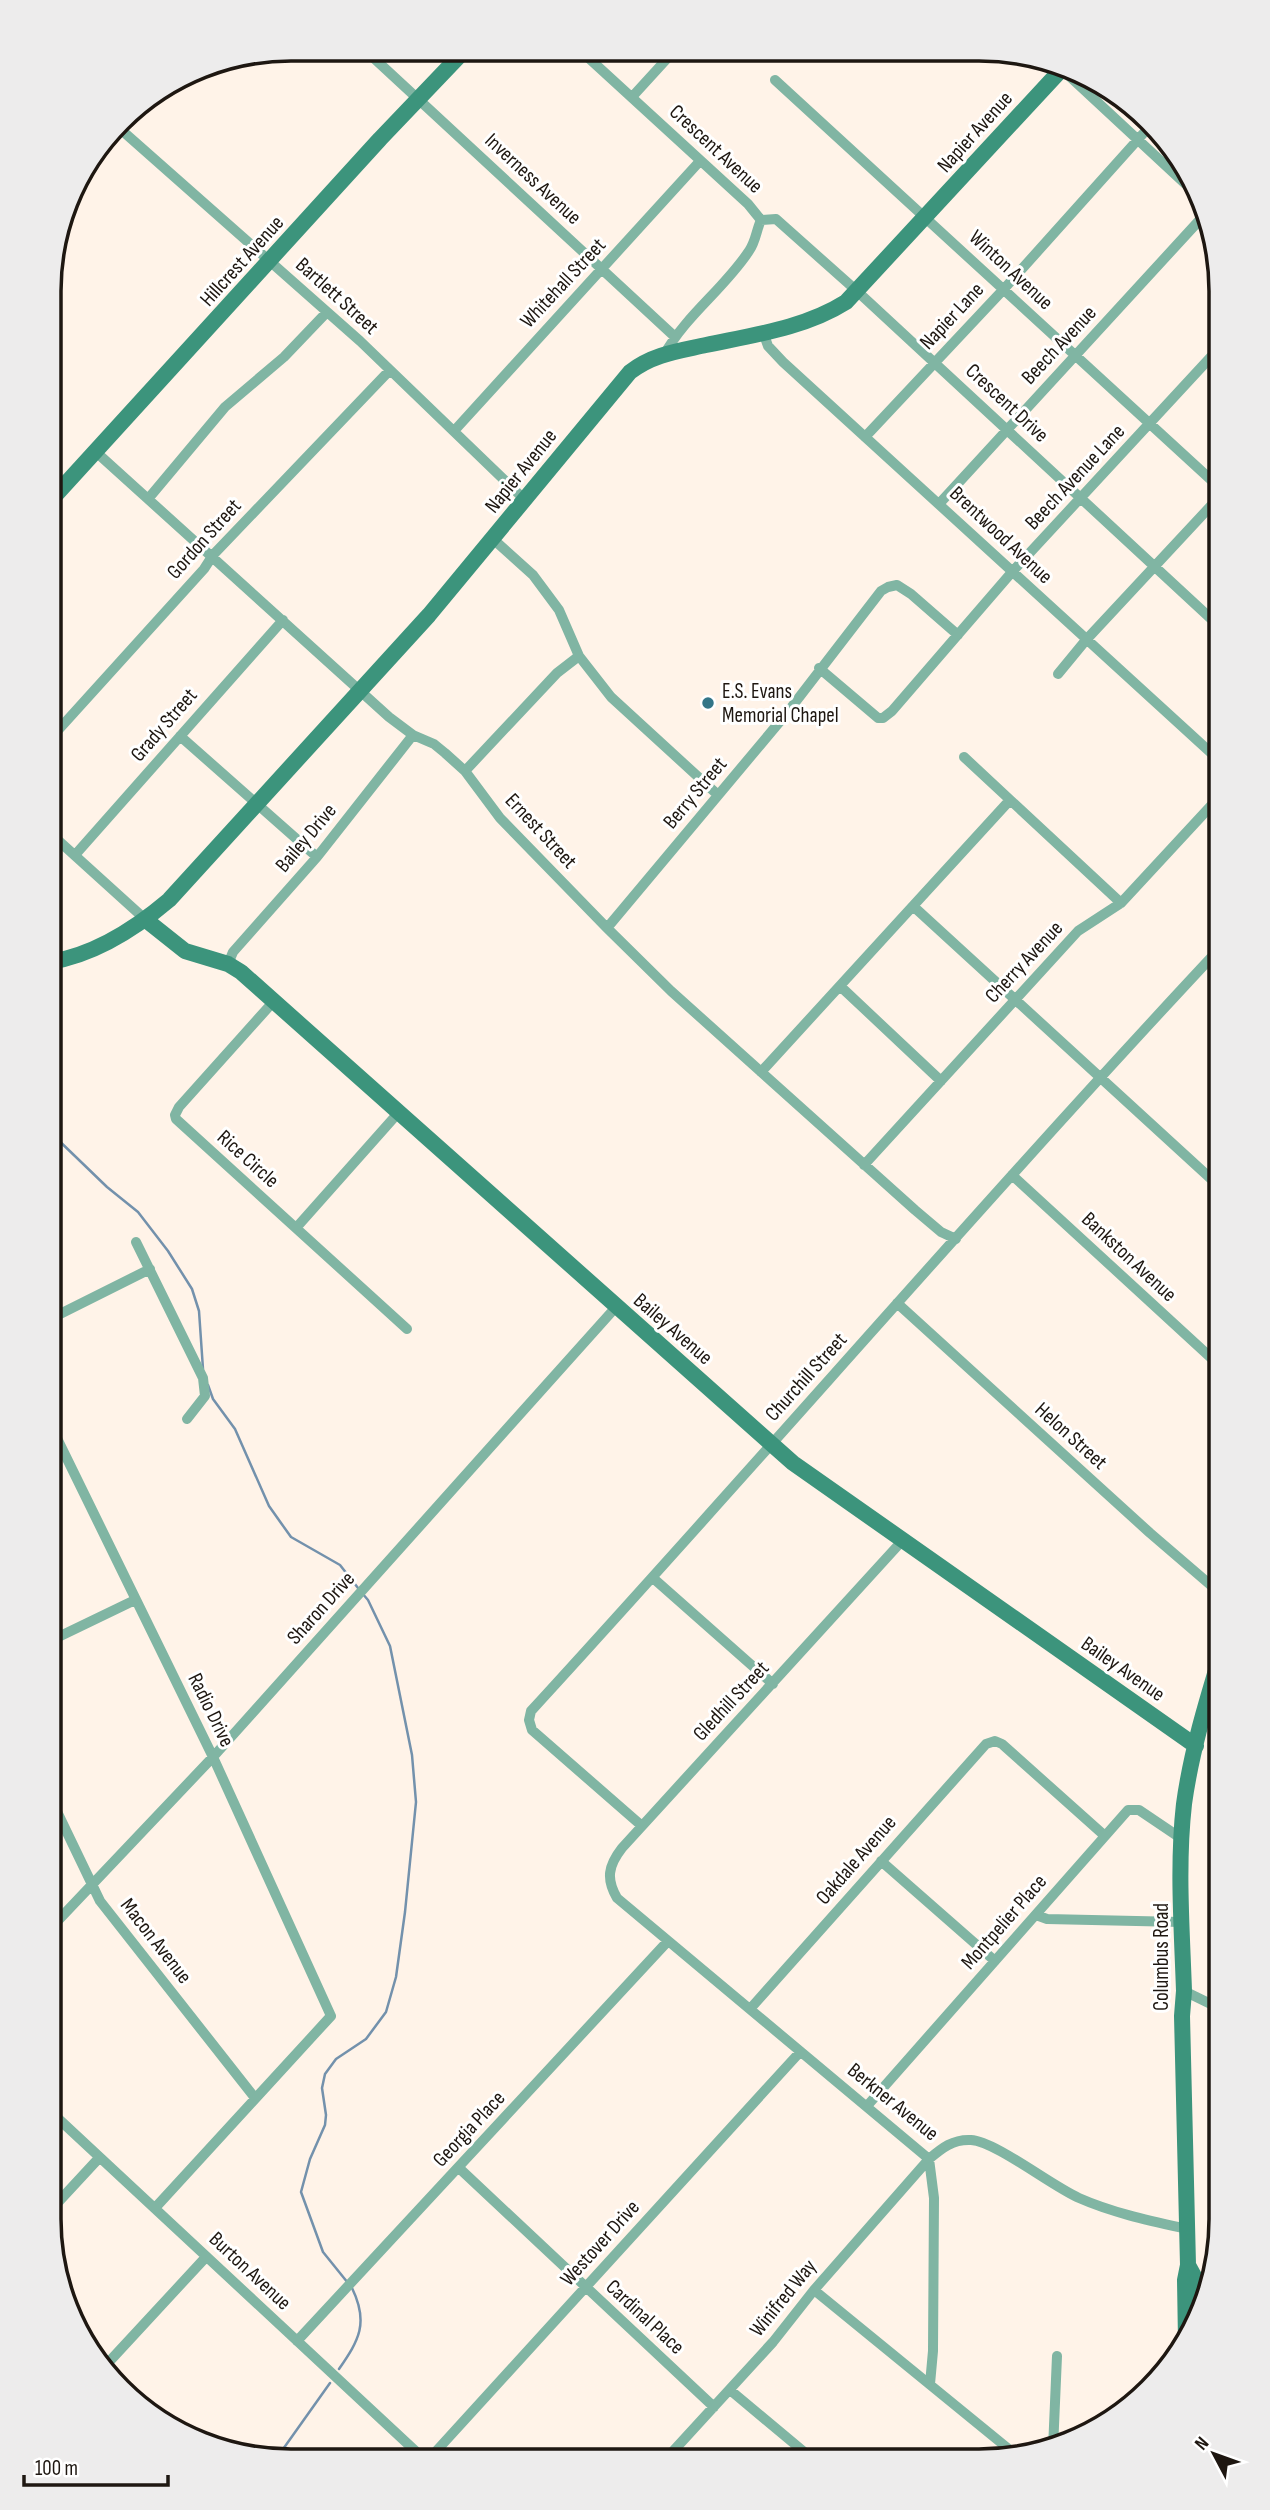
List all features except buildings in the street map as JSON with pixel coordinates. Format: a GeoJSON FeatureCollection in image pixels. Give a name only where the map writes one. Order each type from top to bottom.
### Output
{"type":"FeatureCollection","features":[{"type":"Feature","properties":{"kind":"street","name":"Inverness Avenue"},"geometry":{"type":"LineString","coordinates":[[377,61],[674,336]]}},
{"type":"Feature","properties":{"kind":"street","name":"Hillcrest Avenue"},"geometry":{"type":"LineString","coordinates":[[62,488],[380,139],[455,61]]}},
{"type":"Feature","properties":{"kind":"street","name":"Crescent Avenue"},"geometry":{"type":"LineString","coordinates":[[593,61],[748,204],[761,220],[755,241],[744,259],[674,336],[664,355]]}},
{"type":"Feature","properties":{"kind":"street"},"geometry":{"type":"LineString","coordinates":[[632,97],[665,61]]}},
{"type":"Feature","properties":{"kind":"street","name":"Napier Avenue"},"geometry":{"type":"LineString","coordinates":[[62,960],[112,939],[146,919],[188,881],[429,615],[623,379],[646,361],[664,355],[763,332],[831,312],[858,292],[1057,75]]}},
{"type":"Feature","properties":{"kind":"street","name":"Winton Avenue"},"geometry":{"type":"LineString","coordinates":[[775,80],[1209,478]]}},
{"type":"Feature","properties":{"kind":"street"},"geometry":{"type":"LineString","coordinates":[[1077,83],[1178,177]]}},
{"type":"Feature","properties":{"kind":"street","name":"Napier Lane"},"geometry":{"type":"LineString","coordinates":[[865,438],[1145,132]]}},
{"type":"Feature","properties":{"kind":"street","name":"Bartlett Street"},"geometry":{"type":"LineString","coordinates":[[124,133],[327,312],[525,500]]}},
{"type":"Feature","properties":{"kind":"street","name":"Whitehall Street"},"geometry":{"type":"LineString","coordinates":[[454,431],[700,161]]}},
{"type":"Feature","properties":{"kind":"street","name":"Crescent Drive"},"geometry":{"type":"LineString","coordinates":[[761,220],[776,219],[1209,617]]}},
{"type":"Feature","properties":{"kind":"street","name":"Beech Avenue"},"geometry":{"type":"LineString","coordinates":[[939,504],[1198,222]]}},
{"type":"Feature","properties":{"kind":"street"},"geometry":{"type":"LineString","coordinates":[[148,499],[225,407],[284,357],[327,312]]}},
{"type":"Feature","properties":{"kind":"street","name":"Brentwood Avenue"},"geometry":{"type":"LineString","coordinates":[[763,332],[771,350],[1209,751]]}},
{"type":"Feature","properties":{"kind":"street","name":"Beech Avenue Lane"},"geometry":{"type":"LineString","coordinates":[[819,668],[878,718],[883,718],[892,711],[1012,572],[1209,359]]}},
{"type":"Feature","properties":{"kind":"street","name":"Gordon Street"},"geometry":{"type":"LineString","coordinates":[[62,726],[204,569],[212,555],[390,370]]}},
{"type":"Feature","properties":{"kind":"street","name":"Ernest Street"},"geometry":{"type":"LineString","coordinates":[[96,452],[413,736],[434,744],[465,771],[500,818],[607,928],[864,1166],[941,1233],[956,1239]]}},
{"type":"Feature","properties":{"kind":"street"},"geometry":{"type":"LineString","coordinates":[[1058,674],[1086,640],[1209,508]]}},
{"type":"Feature","properties":{"kind":"street"},"geometry":{"type":"LineString","coordinates":[[493,539],[533,575],[559,610],[579,656],[611,697],[718,795]]}},
{"type":"Feature","properties":{"kind":"street","name":"Berry Street"},"geometry":{"type":"LineString","coordinates":[[607,928],[787,713],[819,668],[881,592],[897,585],[911,593],[958,635]]}},
{"type":"Feature","properties":{"kind":"street","name":"Grady Street"},"geometry":{"type":"LineString","coordinates":[[75,855],[283,620]]}},
{"type":"Feature","properties":{"kind":"street"},"geometry":{"type":"LineString","coordinates":[[465,771],[557,673],[579,656]]}},
{"type":"Feature","properties":{"kind":"street"},"geometry":{"type":"LineString","coordinates":[[180,736],[317,857]]}},
{"type":"Feature","properties":{"kind":"street","name":"Bailey Drive"},"geometry":{"type":"LineString","coordinates":[[228,964],[233,953],[317,857],[413,736]]}},
{"type":"Feature","properties":{"kind":"street"},"geometry":{"type":"LineString","coordinates":[[964,757],[1121,902]]}},
{"type":"Feature","properties":{"kind":"street"},"geometry":{"type":"LineString","coordinates":[[761,1072],[1010,800]]}},
{"type":"Feature","properties":{"kind":"street","name":"Cherry Avenue"},"geometry":{"type":"LineString","coordinates":[[864,1166],[1078,931],[1121,902],[1209,808]]}},
{"type":"Feature","properties":{"kind":"street"},"geometry":{"type":"LineString","coordinates":[[62,843],[146,919]]}},
{"type":"Feature","properties":{"kind":"street"},"geometry":{"type":"LineString","coordinates":[[913,906],[1209,1177]]}},
{"type":"Feature","properties":{"kind":"street","name":"Bailey Avenue"},"geometry":{"type":"LineString","coordinates":[[146,919],[185,951],[228,964],[241,972],[793,1463],[1196,1746]]}},
{"type":"Feature","properties":{"kind":"street","name":"Churchill Street"},"geometry":{"type":"LineString","coordinates":[[642,1826],[532,1730],[529,1720],[531,1711],[1099,1077],[1209,960]]}},
{"type":"Feature","properties":{"kind":"street"},"geometry":{"type":"LineString","coordinates":[[840,986],[941,1081]]}},
{"type":"Feature","properties":{"kind":"street","name":"Rice Circle"},"geometry":{"type":"LineString","coordinates":[[274,1001],[174,1115],[187,1130],[296,1228]]}},
{"type":"Feature","properties":{"kind":"street"},"geometry":{"type":"LineString","coordinates":[[399,1112],[296,1228],[407,1329]]}},
{"type":"Feature","properties":{"kind":"street","name":"Bankston Avenue"},"geometry":{"type":"LineString","coordinates":[[1012,1175],[1208,1355]]}},
{"type":"Feature","properties":{"kind":"street"},"geometry":{"type":"LineString","coordinates":[[136,1242],[203,1378],[205,1395],[187,1419]]}},
{"type":"Feature","properties":{"kind":"street"},"geometry":{"type":"LineString","coordinates":[[61,1313],[150,1269]]}},
{"type":"Feature","properties":{"kind":"street","name":"Helon Street"},"geometry":{"type":"LineString","coordinates":[[897,1303],[1139,1524],[1208,1583]]}},
{"type":"Feature","properties":{"kind":"street","name":"Sharon Drive"},"geometry":{"type":"LineString","coordinates":[[61,1917],[213,1757],[616,1307]]}},
{"type":"Feature","properties":{"kind":"street","name":"Radio Drive"},"geometry":{"type":"LineString","coordinates":[[61,1448],[213,1757],[331,2016],[255,2098]]}},
{"type":"Feature","properties":{"kind":"street","name":"Gledhill Street"},"geometry":{"type":"LineString","coordinates":[[615,1895],[610,1886],[610,1867],[622,1848],[902,1541]]}},
{"type":"Feature","properties":{"kind":"street"},"geometry":{"type":"LineString","coordinates":[[653,1577],[773,1684]]}},
{"type":"Feature","properties":{"kind":"street"},"geometry":{"type":"LineString","coordinates":[[61,1636],[135,1600]]}},
{"type":"Feature","properties":{"kind":"street","name":"Columbus Road"},"geometry":{"type":"LineString","coordinates":[[1186,2318],[1185,2280],[1188,2265],[1182,2015],[1182,1839],[1184,1804],[1208,1701]]}},
{"type":"Feature","properties":{"kind":"street","name":"Oakdale Avenue"},"geometry":{"type":"LineString","coordinates":[[750,2009],[983,1747],[995,1741],[1019,1757],[1105,1836]]}},
{"type":"Feature","properties":{"kind":"street","name":"Montpelier Place"},"geometry":{"type":"LineString","coordinates":[[867,2106],[1125,1813],[1136,1808],[1182,1839]]}},
{"type":"Feature","properties":{"kind":"street","name":"Macon Avenue"},"geometry":{"type":"LineString","coordinates":[[61,1819],[100,1901],[255,2098]]}},
{"type":"Feature","properties":{"kind":"street"},"geometry":{"type":"LineString","coordinates":[[881,1861],[995,1961]]}},
{"type":"Feature","properties":{"kind":"street","name":"Berkner Avenue"},"geometry":{"type":"LineString","coordinates":[[615,1895],[929,2160],[948,2144],[960,2141],[980,2142],[1081,2199],[1187,2229]]}},
{"type":"Feature","properties":{"kind":"street"},"geometry":{"type":"LineString","coordinates":[[1036,1915],[1047,1919],[1181,1922]]}},
{"type":"Feature","properties":{"kind":"street","name":"Georgia Place"},"geometry":{"type":"LineString","coordinates":[[297,2341],[668,1941]]}},
{"type":"Feature","properties":{"kind":"street"},"geometry":{"type":"LineString","coordinates":[[1184,1991],[1208,2004]]}},
{"type":"Feature","properties":{"kind":"street","name":"Westover Drive"},"geometry":{"type":"LineString","coordinates":[[436,2449],[800,2052]]}},
{"type":"Feature","properties":{"kind":"street"},"geometry":{"type":"LineString","coordinates":[[155,2208],[255,2098]]}},
{"type":"Feature","properties":{"kind":"street","name":"Burton Avenue"},"geometry":{"type":"LineString","coordinates":[[61,2122],[416,2449]]}},
{"type":"Feature","properties":{"kind":"street"},"geometry":{"type":"LineString","coordinates":[[61,2199],[99,2158]]}},
{"type":"Feature","properties":{"kind":"street"},"geometry":{"type":"LineString","coordinates":[[929,2160],[934,2198],[933,2351],[930,2384]]}},
{"type":"Feature","properties":{"kind":"street","name":"Winifred Way"},"geometry":{"type":"LineString","coordinates":[[675,2449],[773,2343],[814,2290],[929,2160]]}},
{"type":"Feature","properties":{"kind":"street","name":"Cardinal Place"},"geometry":{"type":"LineString","coordinates":[[459,2168],[713,2407]]}},
{"type":"Feature","properties":{"kind":"street"},"geometry":{"type":"LineString","coordinates":[[110,2361],[206,2257]]}},
{"type":"Feature","properties":{"kind":"street","name":"Columbus Road"},"geometry":{"type":"LineString","coordinates":[[1188,2265],[1197,2289]]}},
{"type":"Feature","properties":{"kind":"street"},"geometry":{"type":"LineString","coordinates":[[814,2290],[1007,2447]]}},
{"type":"Feature","properties":{"kind":"street"},"geometry":{"type":"LineString","coordinates":[[1054,2437],[1057,2356]]}},
{"type":"Feature","properties":{"kind":"street"},"geometry":{"type":"LineString","coordinates":[[730,2390],[802,2449]]}},
{"type":"Feature","properties":{"kind":"waterway"},"geometry":{"type":"LineString","coordinates":[[62,1143],[107,1187],[138,1212],[168,1251],[192,1289],[199,1311],[203,1369]]}},
{"type":"Feature","properties":{"kind":"waterway"},"geometry":{"type":"LineString","coordinates":[[208,1385],[213,1399],[235,1429],[269,1506],[291,1537],[340,1565],[358,1588]]}},
{"type":"Feature","properties":{"kind":"waterway"},"geometry":{"type":"LineString","coordinates":[[348,2283],[323,2252],[301,2192],[310,2159],[325,2125],[322,2088],[325,2074],[336,2059],[366,2039],[386,2012],[396,1977],[416,1802],[412,1755],[390,1646],[362,1593]]}},
{"type":"Feature","properties":{"kind":"waterway"},"geometry":{"type":"LineString","coordinates":[[339,2369],[352,2349],[361,2321],[352,2288]]}},
{"type":"Feature","properties":{"kind":"waterway"},"geometry":{"type":"LineString","coordinates":[[283,2448],[330,2383]]}},
{"type":"Feature","properties":{"kind":"place","name":"E.S. Evans Memorial Chapel"},"geometry":{"type":"Point","coordinates":[708,703]}}]}
